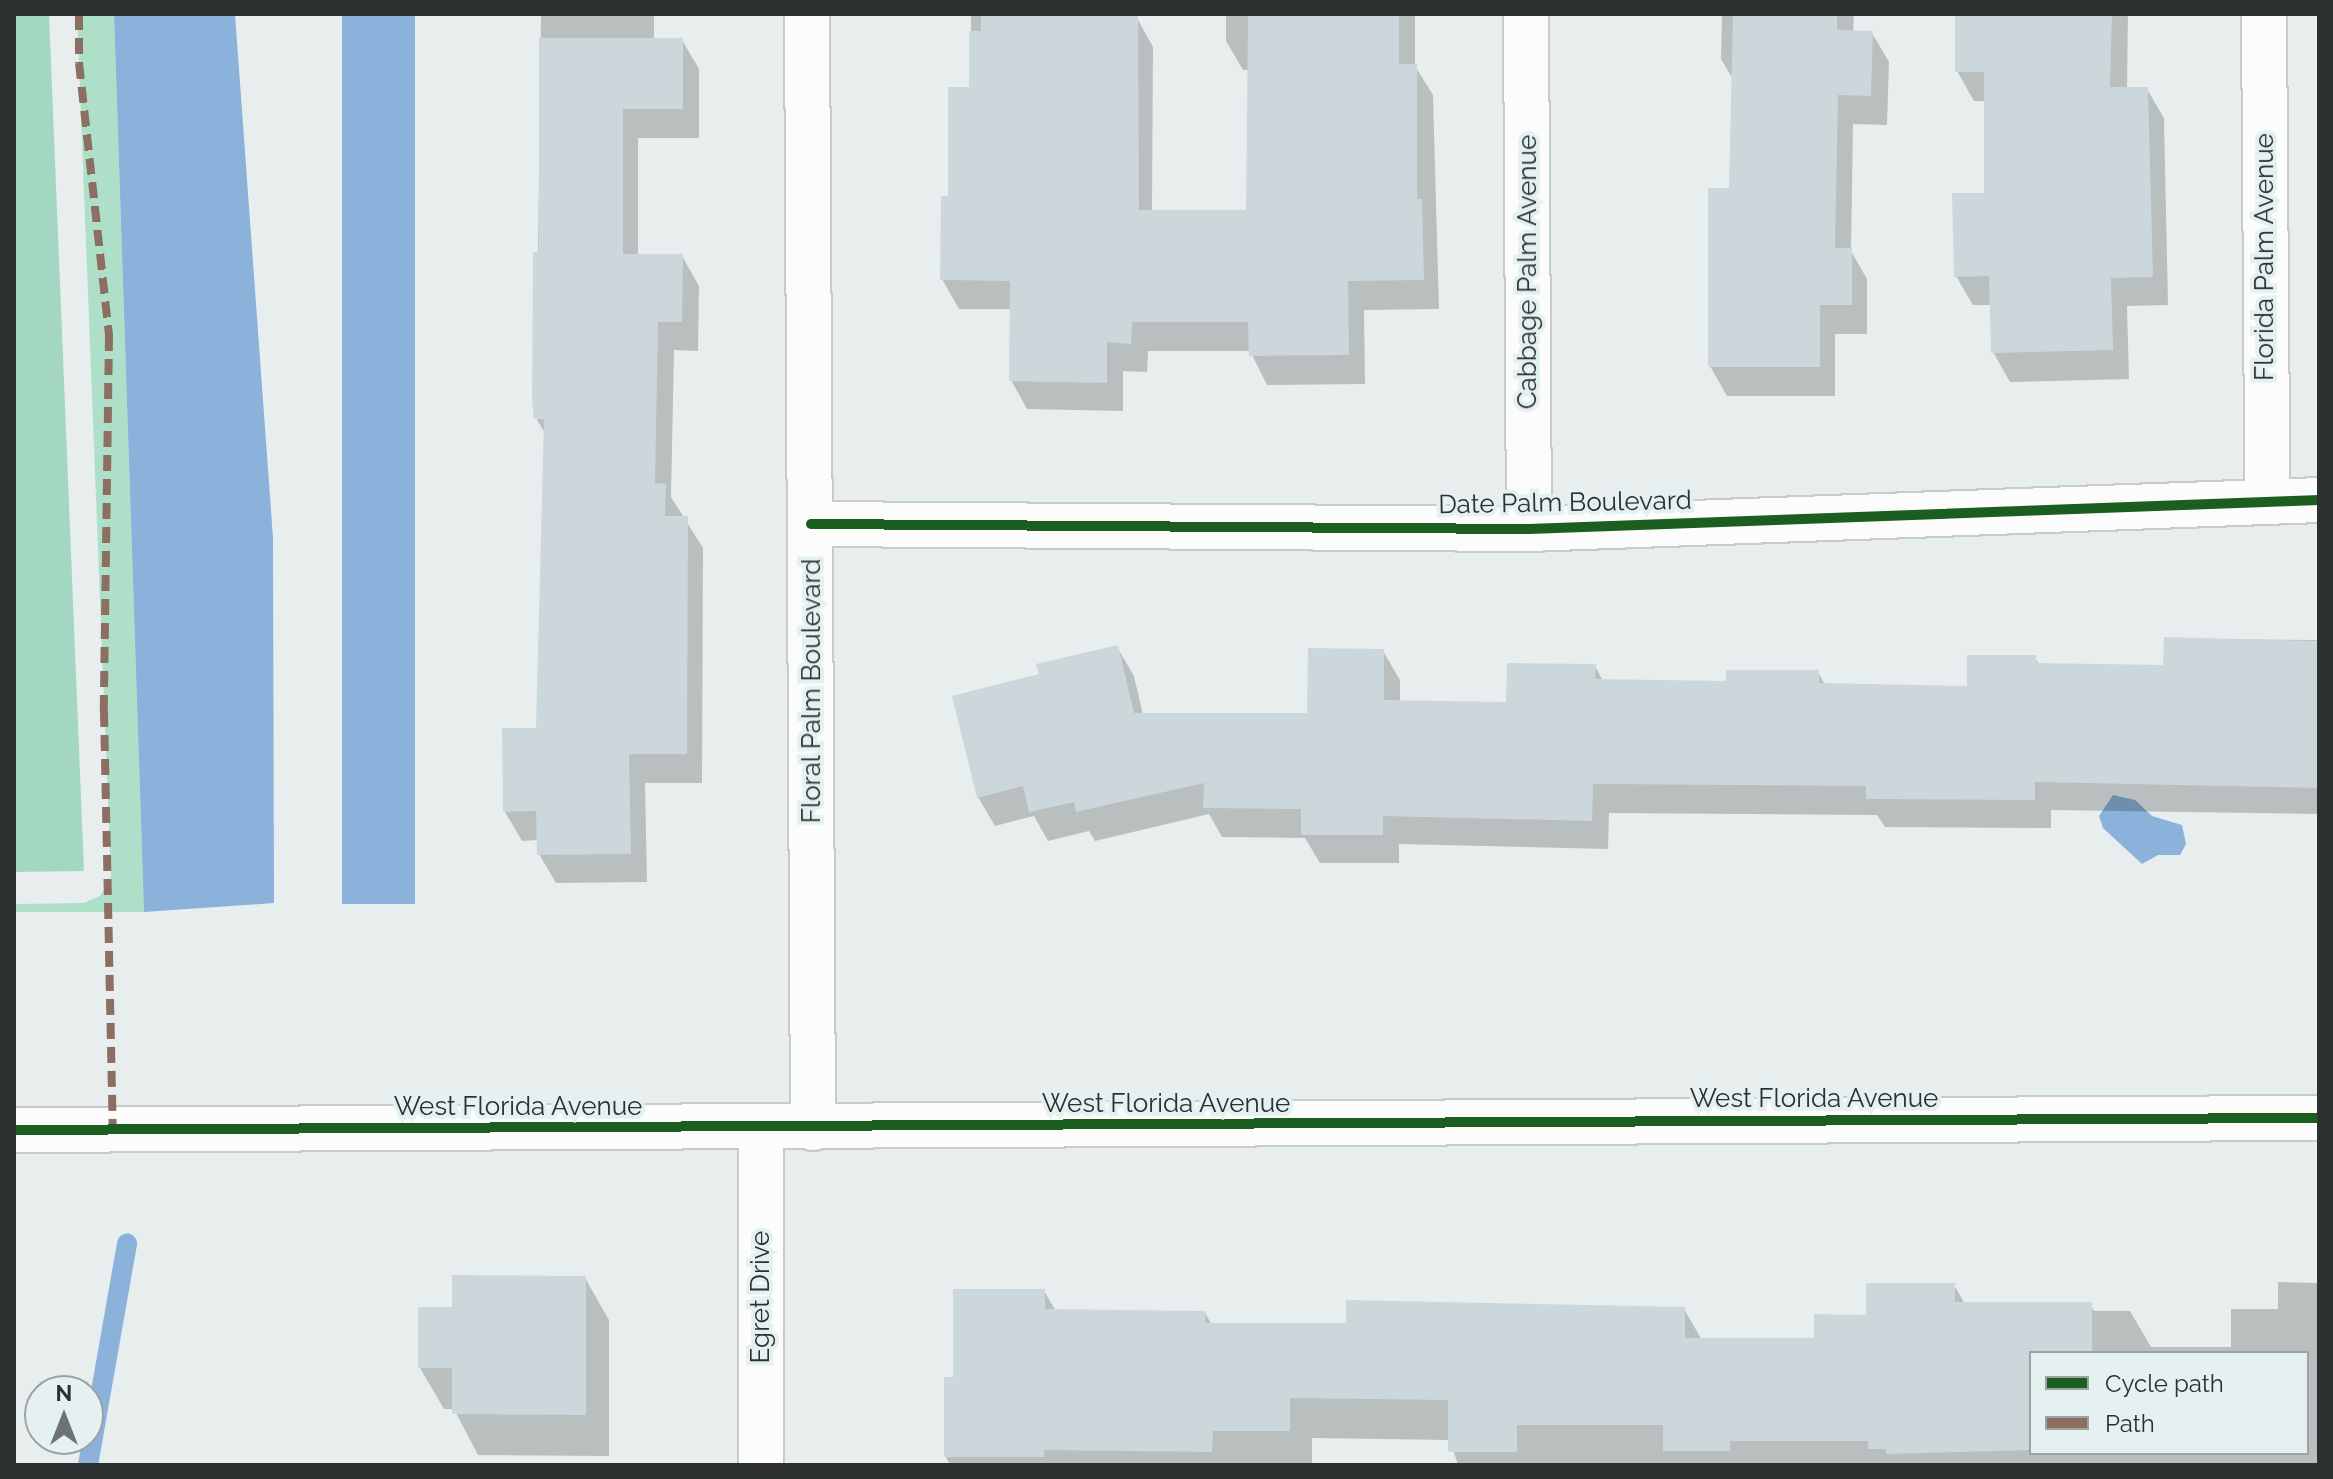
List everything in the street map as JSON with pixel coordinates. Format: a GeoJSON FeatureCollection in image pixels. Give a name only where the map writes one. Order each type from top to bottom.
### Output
{"type":"FeatureCollection","features":[{"type":"Feature","properties":{"kind":"street","name":"Floral Palm Boulevard"},"geometry":{"type":"LineString","coordinates":[[807,14],[813,1128]]}},
{"type":"Feature","properties":{"kind":"street","name":"Cabbage Palm Avenue"},"geometry":{"type":"LineString","coordinates":[[1526,14],[1529,529]]}},
{"type":"Feature","properties":{"kind":"street","name":"Florida Palm Avenue"},"geometry":{"type":"LineString","coordinates":[[2264,14],[2267,499]]}},
{"type":"Feature","properties":{"kind":"street","name":"Date Palm Boulevard"},"geometry":{"type":"LineString","coordinates":[[811,524],[1529,529],[2267,499],[2319,500]]}},
{"type":"Feature","properties":{"kind":"street","name":"West Florida Avenue"},"geometry":{"type":"LineString","coordinates":[[14,1130],[2319,1118]]}},
{"type":"Feature","properties":{"kind":"street","name":"Egret Drive"},"geometry":{"type":"LineString","coordinates":[[761,1128],[761,1465]]}},
{"type":"Feature","properties":{"kind":"green space"},"geometry":{"type":"Polygon","coordinates":[[[14,14],[49,14],[84,871],[14,872],[14,14]]]}},
{"type":"Feature","properties":{"kind":"green space"},"geometry":{"type":"Polygon","coordinates":[[[77,14],[114,14],[144,912],[14,912],[14,904],[84,903],[100,896],[111,880],[77,14]]]}},
{"type":"Feature","properties":{"kind":"water"},"geometry":{"type":"Polygon","coordinates":[[[114,14],[235,14],[273,538],[274,903],[144,912],[114,14]]]}},
{"type":"Feature","properties":{"kind":"water"},"geometry":{"type":"Polygon","coordinates":[[[342,14],[415,14],[415,904],[342,904],[342,14]]]}},
{"type":"Feature","properties":{"kind":"water"},"geometry":{"type":"Polygon","coordinates":[[[2113,795],[2135,800],[2152,816],[2182,825],[2186,844],[2180,855],[2158,855],[2142,864],[2103,828],[2099,816],[2113,795]]]}},
{"type":"Feature","properties":{"kind":"building"},"geometry":{"type":"Polygon","coordinates":[[[981,14],[1138,16],[1139,210],[1246,210],[1248,16],[1399,14],[1399,64],[1417,64],[1417,199],[1422,199],[1424,280],[1348,281],[1349,355],[1249,356],[1248,322],[1132,322],[1131,344],[1107,342],[1107,383],[1009,381],[1010,281],[940,280],[941,196],[948,196],[948,87],[969,87],[969,31],[981,31],[981,14]]]}},
{"type":"Feature","properties":{"kind":"building"},"geometry":{"type":"Polygon","coordinates":[[[1733,14],[1837,14],[1837,30],[1873,31],[1871,96],[1838,95],[1835,248],[1852,248],[1852,305],[1820,305],[1820,367],[1708,367],[1708,188],[1729,188],[1733,14]]]}},
{"type":"Feature","properties":{"kind":"building"},"geometry":{"type":"Polygon","coordinates":[[[1955,14],[2112,14],[2110,87],[2148,87],[2153,277],[2111,278],[2113,350],[1991,353],[1989,276],[1954,277],[1952,193],[1984,193],[1984,72],[1955,72],[1955,14]]]}},
{"type":"Feature","properties":{"kind":"building"},"geometry":{"type":"Polygon","coordinates":[[[539,38],[683,38],[683,109],[623,109],[623,254],[683,254],[682,322],[658,322],[655,483],[666,484],[665,516],[688,516],[687,754],[629,754],[631,854],[537,855],[536,811],[503,812],[502,728],[536,728],[544,419],[534,419],[532,400],[533,252],[539,252],[539,38]]]}},
{"type":"Feature","properties":{"kind":"building"},"geometry":{"type":"Polygon","coordinates":[[[2164,637],[2319,641],[2319,788],[2035,782],[2035,800],[1866,799],[1866,786],[1593,784],[1592,821],[1383,816],[1383,835],[1301,835],[1301,809],[1203,808],[1204,783],[1076,812],[1074,802],[1029,812],[1023,786],[977,798],[952,696],[1039,674],[1036,664],[1118,645],[1134,713],[1307,713],[1308,648],[1384,649],[1384,700],[1506,702],[1507,663],[1596,664],[1595,679],[1726,681],[1726,670],[1819,670],[1819,683],[1967,686],[1967,655],[2036,655],[2036,663],[2163,665],[2164,637]]]}},
{"type":"Feature","properties":{"kind":"building"},"geometry":{"type":"Polygon","coordinates":[[[452,1275],[586,1276],[586,1415],[452,1414],[452,1368],[418,1368],[418,1307],[452,1307],[452,1275]]]}},
{"type":"Feature","properties":{"kind":"building"},"geometry":{"type":"Polygon","coordinates":[[[1866,1283],[1955,1283],[1955,1302],[2092,1302],[2092,1351],[2029,1351],[2029,1450],[1886,1454],[1886,1449],[1868,1449],[1868,1441],[1730,1441],[1730,1451],[1663,1451],[1663,1425],[1517,1425],[1517,1452],[1448,1452],[1448,1400],[1290,1398],[1290,1431],[1213,1431],[1212,1452],[1044,1450],[1044,1457],[944,1457],[944,1377],[953,1377],[953,1289],[1045,1289],[1045,1309],[1206,1311],[1205,1323],[1346,1323],[1346,1300],[1685,1307],[1685,1338],[1814,1338],[1814,1314],[1866,1315],[1866,1283]]]}},
{"type":"Feature","properties":{"kind":"waterway"},"geometry":{"type":"LineString","coordinates":[[88,1465],[127,1243]]}},
{"type":"Feature","properties":{"kind":"marked path"},"geometry":{"type":"LineString","coordinates":[[79,14],[79,63],[109,335],[104,711],[113,1130]]}},
{"type":"Feature","properties":{"kind":"cycle path"},"geometry":{"type":"LineString","coordinates":[[811,524],[1529,529],[2319,500]]}},
{"type":"Feature","properties":{"kind":"cycle path"},"geometry":{"type":"LineString","coordinates":[[14,1130],[2319,1118]]}}]}
